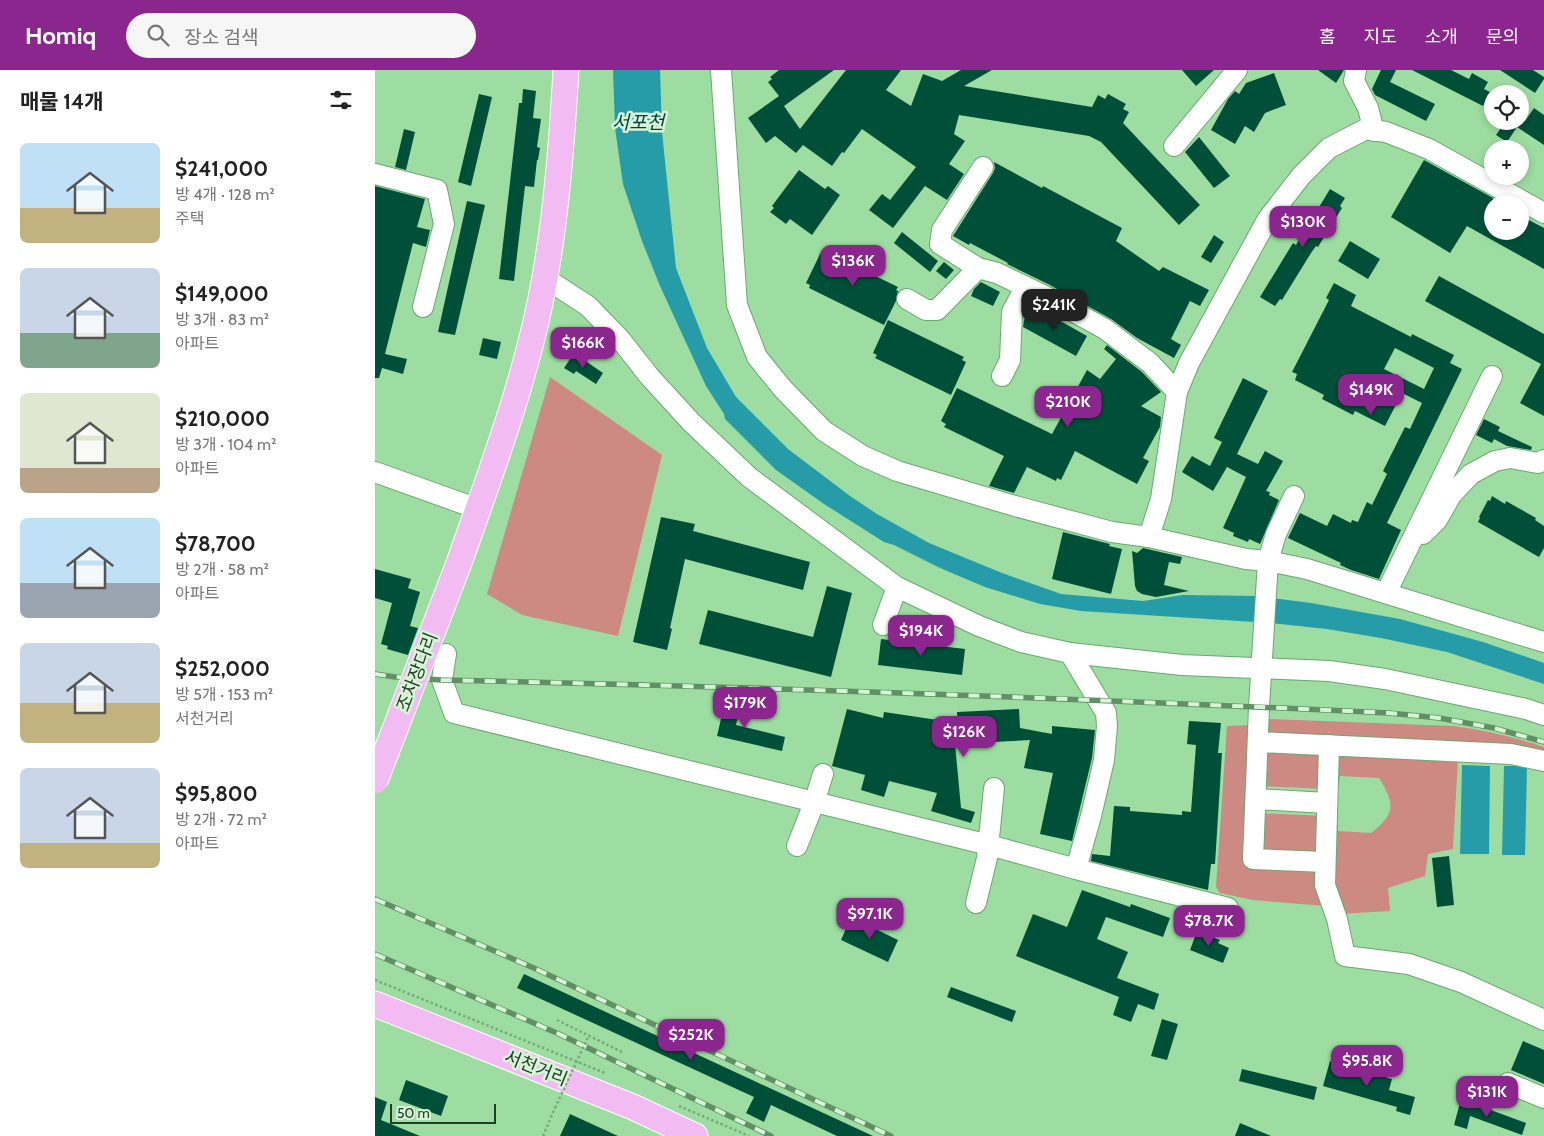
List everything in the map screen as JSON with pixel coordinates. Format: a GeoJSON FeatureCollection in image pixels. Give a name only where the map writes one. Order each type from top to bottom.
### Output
{"type":"FeatureCollection","features":[{"type":"Feature","properties":{"kind":"main road","name":"조차장다리"},"geometry":{"type":"LineString","coordinates":[[375,781],[459,563],[503,438],[525,362],[545,278],[559,182],[566,70]]}},
{"type":"Feature","properties":{"kind":"main road","name":"서천거리"},"geometry":{"type":"LineString","coordinates":[[375,1004],[633,1107],[695,1136]]}},
{"type":"Feature","properties":{"kind":"street"},"geometry":{"type":"LineString","coordinates":[[721,70],[737,305],[757,357],[783,389],[824,430],[863,456],[897,471],[1015,506],[1112,532],[1149,537],[1307,570],[1544,642]]}},
{"type":"Feature","properties":{"kind":"street"},"geometry":{"type":"LineString","coordinates":[[1174,146],[1237,70]]}},
{"type":"Feature","properties":{"kind":"street"},"geometry":{"type":"LineString","coordinates":[[1355,72],[1354,81],[1368,108],[1374,131]]}},
{"type":"Feature","properties":{"kind":"street"},"geometry":{"type":"LineString","coordinates":[[1149,537],[1161,499],[1177,392],[1189,363],[1267,220],[1301,176],[1329,148],[1366,129],[1387,132],[1429,149],[1544,213]]}},
{"type":"Feature","properties":{"kind":"street"},"geometry":{"type":"LineString","coordinates":[[983,166],[941,230],[940,244],[978,268],[997,273],[1025,286],[1113,335],[1150,363],[1177,392]]}},
{"type":"Feature","properties":{"kind":"street"},"geometry":{"type":"LineString","coordinates":[[375,174],[437,190],[444,224],[423,307]]}},
{"type":"Feature","properties":{"kind":"street"},"geometry":{"type":"LineString","coordinates":[[907,299],[926,310],[937,310],[978,268]]}},
{"type":"Feature","properties":{"kind":"street"},"geometry":{"type":"LineString","coordinates":[[545,278],[588,306],[620,338],[649,376],[691,422],[749,477],[897,587],[979,626],[1021,642],[1070,653],[1182,665],[1329,671],[1385,678],[1526,709],[1544,715]]}},
{"type":"Feature","properties":{"kind":"street"},"geometry":{"type":"LineString","coordinates":[[1003,376],[1011,360],[1012,312],[1025,286]]}},
{"type":"Feature","properties":{"kind":"street"},"geometry":{"type":"LineString","coordinates":[[1386,593],[1492,376]]}},
{"type":"Feature","properties":{"kind":"street"},"geometry":{"type":"LineString","coordinates":[[1412,539],[1427,532],[1437,520],[1452,494],[1471,474],[1495,461],[1510,458],[1538,464],[1544,460]]}},
{"type":"Feature","properties":{"kind":"street"},"geometry":{"type":"LineString","coordinates":[[375,472],[478,509]]}},
{"type":"Feature","properties":{"kind":"street"},"geometry":{"type":"LineString","coordinates":[[1294,496],[1276,534],[1268,561],[1265,585],[1253,859],[1325,862]]}},
{"type":"Feature","properties":{"kind":"street"},"geometry":{"type":"LineString","coordinates":[[883,625],[897,587]]}},
{"type":"Feature","properties":{"kind":"street"},"geometry":{"type":"LineString","coordinates":[[1070,653],[1106,713],[1107,726],[1104,760],[1076,869]]}},
{"type":"Feature","properties":{"kind":"street"},"geometry":{"type":"LineString","coordinates":[[446,654],[442,680],[454,713],[989,845],[1228,908]]}},
{"type":"Feature","properties":{"kind":"street"},"geometry":{"type":"LineString","coordinates":[[1258,742],[1511,754],[1544,761]]}},
{"type":"Feature","properties":{"kind":"street"},"geometry":{"type":"LineString","coordinates":[[1329,745],[1325,886],[1337,919],[1345,956],[1409,964],[1461,982],[1544,1020]]}},
{"type":"Feature","properties":{"kind":"street"},"geometry":{"type":"LineString","coordinates":[[797,846],[823,774]]}},
{"type":"Feature","properties":{"kind":"street"},"geometry":{"type":"LineString","coordinates":[[976,903],[989,845],[994,788]]}},
{"type":"Feature","properties":{"kind":"street"},"geometry":{"type":"LineString","coordinates":[[1255,799],[1327,803]]}},
{"type":"Feature","properties":{"kind":"street"},"geometry":{"type":"LineString","coordinates":[[1508,1083],[1544,1098]]}},
{"type":"Feature","properties":{"kind":"path"},"geometry":{"type":"LineString","coordinates":[[557,1020],[624,1052]]}},
{"type":"Feature","properties":{"kind":"path"},"geometry":{"type":"LineString","coordinates":[[543,1136],[589,1035]]}},
{"type":"Feature","properties":{"kind":"shaded area"},"geometry":{"type":"Polygon","coordinates":[[[550,377],[662,455],[618,636],[522,615],[487,594],[550,377]]]}},
{"type":"Feature","properties":{"kind":"shaded area"},"geometry":{"type":"Polygon","coordinates":[[[1267,719],[1453,726],[1522,740],[1544,747],[1544,753],[1267,737],[1267,719]]]}},
{"type":"Feature","properties":{"kind":"shaded area"},"geometry":{"type":"Polygon","coordinates":[[[1253,725],[1248,861],[1322,867],[1326,906],[1253,900],[1220,893],[1216,887],[1227,726],[1253,725]]]}},
{"type":"Feature","properties":{"kind":"shaded area"},"geometry":{"type":"Polygon","coordinates":[[[1261,748],[1327,751],[1325,789],[1260,786],[1261,748]]]}},
{"type":"Feature","properties":{"kind":"shaded area"},"geometry":{"type":"Polygon","coordinates":[[[1333,752],[1458,758],[1453,849],[1428,854],[1425,876],[1388,888],[1390,911],[1338,914],[1328,862],[1333,823],[1338,824],[1338,831],[1371,833],[1389,814],[1390,802],[1379,778],[1340,776],[1339,784],[1335,784],[1333,752]]]}},
{"type":"Feature","properties":{"kind":"shaded area"},"geometry":{"type":"Polygon","coordinates":[[[1258,813],[1324,816],[1322,855],[1257,852],[1258,813]]]}},
{"type":"Feature","properties":{"kind":"water","name":"서포천"},"geometry":{"type":"Polygon","coordinates":[[[613,70],[660,70],[662,132],[676,268],[707,348],[736,397],[788,449],[877,514],[929,543],[1002,573],[1061,594],[1143,601],[1183,595],[1257,596],[1311,603],[1400,619],[1483,642],[1544,663],[1544,684],[1447,652],[1327,629],[1271,623],[1081,611],[1040,604],[985,587],[940,568],[884,542],[824,504],[776,470],[725,419],[724,414],[706,386],[660,286],[642,241],[623,184],[615,128],[613,70]]]}},
{"type":"Feature","properties":{"kind":"water"},"geometry":{"type":"Polygon","coordinates":[[[1462,765],[1490,766],[1489,854],[1460,854],[1462,765]]]}},
{"type":"Feature","properties":{"kind":"water"},"geometry":{"type":"Polygon","coordinates":[[[1504,766],[1527,766],[1525,855],[1502,855],[1504,766]]]}},
{"type":"Feature","properties":{"kind":"building"},"geometry":{"type":"Polygon","coordinates":[[[779,70],[834,70],[784,106],[800,129],[846,70],[901,70],[886,90],[911,106],[923,74],[942,81],[961,70],[992,70],[964,86],[1092,107],[1098,95],[1105,99],[1108,94],[1126,104],[1123,109],[1129,112],[1123,123],[1200,205],[1179,225],[1101,142],[1089,136],[959,115],[954,134],[965,141],[949,164],[964,174],[947,200],[925,186],[893,228],[869,210],[882,194],[890,200],[916,167],[862,129],[832,166],[803,145],[796,153],[775,136],[766,143],[748,118],[779,96],[768,82],[772,79],[770,77],[779,70]]]}},
{"type":"Feature","properties":{"kind":"building"},"geometry":{"type":"Polygon","coordinates":[[[1182,70],[1214,70],[1196,86],[1182,70]]]}},
{"type":"Feature","properties":{"kind":"building"},"geometry":{"type":"Polygon","coordinates":[[[1318,70],[1344,70],[1336,83],[1318,70]]]}},
{"type":"Feature","properties":{"kind":"building"},"geometry":{"type":"Polygon","coordinates":[[[1381,70],[1396,70],[1390,82],[1435,104],[1426,121],[1375,95],[1372,89],[1381,70]]]}},
{"type":"Feature","properties":{"kind":"building"},"geometry":{"type":"Polygon","coordinates":[[[1412,70],[1451,70],[1469,79],[1472,73],[1488,82],[1484,85],[1483,106],[1412,70]]]}},
{"type":"Feature","properties":{"kind":"building"},"geometry":{"type":"Polygon","coordinates":[[[1500,70],[1533,70],[1544,77],[1535,93],[1529,89],[1529,85],[1523,85],[1500,70]]]}},
{"type":"Feature","properties":{"kind":"building"},"geometry":{"type":"Polygon","coordinates":[[[1274,73],[1286,105],[1265,113],[1254,132],[1245,126],[1235,144],[1211,130],[1228,99],[1235,91],[1239,94],[1246,83],[1274,73]]]}},
{"type":"Feature","properties":{"kind":"building"},"geometry":{"type":"Polygon","coordinates":[[[523,89],[536,91],[533,118],[541,119],[537,147],[540,148],[534,187],[525,186],[514,281],[499,279],[519,103],[522,103],[523,89]]]}},
{"type":"Feature","properties":{"kind":"building"},"geometry":{"type":"Polygon","coordinates":[[[479,94],[492,97],[471,186],[458,182],[479,94]]]}},
{"type":"Feature","properties":{"kind":"building"},"geometry":{"type":"Polygon","coordinates":[[[1534,108],[1544,115],[1544,145],[1522,130],[1529,130],[1529,115],[1534,108]]]}},
{"type":"Feature","properties":{"kind":"building"},"geometry":{"type":"Polygon","coordinates":[[[404,129],[415,132],[406,170],[395,167],[404,129]]]}},
{"type":"Feature","properties":{"kind":"building"},"geometry":{"type":"Polygon","coordinates":[[[1500,130],[1515,130],[1508,140],[1504,140],[1496,135],[1500,130]]]}},
{"type":"Feature","properties":{"kind":"building"},"geometry":{"type":"Polygon","coordinates":[[[1199,137],[1230,176],[1214,188],[1185,152],[1199,137]]]}},
{"type":"Feature","properties":{"kind":"building"},"geometry":{"type":"Polygon","coordinates":[[[1424,160],[1488,195],[1484,195],[1484,235],[1467,226],[1450,253],[1391,217],[1424,160]]]}},
{"type":"Feature","properties":{"kind":"building"},"geometry":{"type":"Polygon","coordinates":[[[994,162],[1122,228],[1116,241],[1159,271],[1163,267],[1209,290],[1200,306],[1190,301],[1171,339],[1181,345],[1174,358],[1137,338],[1111,319],[1050,285],[953,236],[993,173],[995,168],[994,162]]]}},
{"type":"Feature","properties":{"kind":"building"},"geometry":{"type":"Polygon","coordinates":[[[799,170],[825,189],[828,186],[840,195],[812,235],[790,219],[786,224],[770,212],[774,208],[772,206],[799,170]]]}},
{"type":"Feature","properties":{"kind":"building"},"geometry":{"type":"Polygon","coordinates":[[[375,186],[425,199],[417,227],[430,230],[426,247],[413,243],[385,354],[407,359],[403,374],[382,368],[379,378],[375,378],[375,186]]]}},
{"type":"Feature","properties":{"kind":"building"},"geometry":{"type":"Polygon","coordinates":[[[1330,189],[1345,198],[1340,206],[1342,208],[1282,300],[1280,299],[1275,306],[1260,297],[1293,243],[1296,245],[1330,189]]]}},
{"type":"Feature","properties":{"kind":"building"},"geometry":{"type":"Polygon","coordinates":[[[467,201],[485,205],[455,335],[438,332],[467,201]]]}},
{"type":"Feature","properties":{"kind":"building"},"geometry":{"type":"Polygon","coordinates":[[[1529,220],[1544,228],[1544,269],[1492,240],[1529,240],[1529,220]]]}},
{"type":"Feature","properties":{"kind":"building"},"geometry":{"type":"Polygon","coordinates":[[[902,232],[938,261],[930,272],[894,243],[902,232]]]}},
{"type":"Feature","properties":{"kind":"building"},"geometry":{"type":"Polygon","coordinates":[[[1214,235],[1224,242],[1211,263],[1201,257],[1214,235]]]}},
{"type":"Feature","properties":{"kind":"building"},"geometry":{"type":"Polygon","coordinates":[[[1350,241],[1380,259],[1368,279],[1338,261],[1350,241]]]}},
{"type":"Feature","properties":{"kind":"building"},"geometry":{"type":"Polygon","coordinates":[[[822,250],[898,287],[896,290],[898,291],[896,301],[884,325],[809,288],[810,285],[806,283],[822,250]]]}},
{"type":"Feature","properties":{"kind":"building"},"geometry":{"type":"Polygon","coordinates":[[[944,262],[954,270],[946,279],[936,271],[944,262]]]}},
{"type":"Feature","properties":{"kind":"building"},"geometry":{"type":"Polygon","coordinates":[[[1439,276],[1544,334],[1544,416],[1520,403],[1541,364],[1425,301],[1439,276]]]}},
{"type":"Feature","properties":{"kind":"building"},"geometry":{"type":"Polygon","coordinates":[[[981,282],[1000,292],[993,306],[971,296],[974,289],[981,282]]]}},
{"type":"Feature","properties":{"kind":"building"},"geometry":{"type":"Polygon","coordinates":[[[1334,283],[1356,295],[1351,306],[1411,337],[1412,334],[1454,355],[1450,363],[1462,369],[1387,523],[1401,530],[1379,579],[1351,570],[1340,565],[1341,563],[1288,538],[1300,513],[1327,526],[1333,514],[1351,523],[1352,520],[1358,522],[1367,502],[1372,505],[1387,474],[1383,471],[1405,427],[1410,429],[1422,403],[1402,393],[1385,426],[1355,411],[1353,415],[1322,399],[1324,395],[1295,380],[1297,374],[1292,372],[1329,300],[1326,298],[1334,283]],[[1395,348],[1384,369],[1424,389],[1434,368],[1395,348]]]}},
{"type":"Feature","properties":{"kind":"building"},"geometry":{"type":"Polygon","coordinates":[[[1032,305],[1087,336],[1076,356],[1023,327],[1024,320],[1032,305]]]}},
{"type":"Feature","properties":{"kind":"building"},"geometry":{"type":"Polygon","coordinates":[[[888,320],[964,357],[962,360],[966,362],[951,395],[875,358],[877,355],[873,353],[888,320]]]}},
{"type":"Feature","properties":{"kind":"building"},"geometry":{"type":"Polygon","coordinates":[[[483,338],[501,342],[497,359],[479,355],[483,338]]]}},
{"type":"Feature","properties":{"kind":"building"},"geometry":{"type":"Polygon","coordinates":[[[1107,345],[1142,372],[1161,392],[1141,406],[1161,417],[1160,427],[1143,458],[1149,461],[1137,484],[1075,451],[1061,480],[1057,478],[1056,481],[1027,467],[1014,493],[989,486],[1004,456],[944,427],[946,424],[941,421],[957,388],[1052,434],[1087,370],[1100,379],[1116,359],[1104,349],[1107,345]]]}},
{"type":"Feature","properties":{"kind":"building"},"geometry":{"type":"Polygon","coordinates":[[[574,353],[603,373],[596,384],[576,371],[574,374],[564,368],[574,353]]]}},
{"type":"Feature","properties":{"kind":"building"},"geometry":{"type":"Polygon","coordinates":[[[1243,378],[1268,391],[1237,454],[1258,464],[1265,451],[1283,461],[1266,491],[1270,492],[1269,495],[1279,500],[1260,544],[1249,539],[1248,542],[1233,536],[1234,533],[1223,528],[1246,477],[1227,467],[1213,491],[1182,472],[1192,456],[1210,466],[1222,442],[1214,438],[1243,378]]]}},
{"type":"Feature","properties":{"kind":"building"},"geometry":{"type":"Polygon","coordinates":[[[1484,419],[1500,427],[1498,431],[1532,447],[1531,450],[1507,446],[1494,439],[1492,443],[1476,435],[1484,419]]]}},
{"type":"Feature","properties":{"kind":"building"},"geometry":{"type":"Polygon","coordinates":[[[1492,496],[1505,504],[1506,501],[1536,518],[1535,520],[1544,526],[1544,548],[1539,557],[1478,522],[1488,500],[1490,501],[1492,496]]]}},
{"type":"Feature","properties":{"kind":"building"},"geometry":{"type":"Polygon","coordinates":[[[661,517],[695,524],[693,531],[810,562],[803,590],[685,559],[667,650],[633,642],[661,517]]]}},
{"type":"Feature","properties":{"kind":"building"},"geometry":{"type":"Polygon","coordinates":[[[1063,532],[1122,549],[1111,594],[1052,579],[1063,532]]]}},
{"type":"Feature","properties":{"kind":"building"},"geometry":{"type":"Polygon","coordinates":[[[1143,548],[1182,557],[1180,564],[1169,562],[1164,585],[1189,591],[1156,597],[1137,591],[1132,551],[1137,553],[1143,548]]]}},
{"type":"Feature","properties":{"kind":"building"},"geometry":{"type":"Polygon","coordinates":[[[375,569],[411,579],[408,588],[420,592],[410,626],[418,628],[408,655],[387,649],[388,646],[381,644],[392,603],[375,598],[375,569]]]}},
{"type":"Feature","properties":{"kind":"building"},"geometry":{"type":"Polygon","coordinates":[[[827,586],[852,593],[831,677],[699,644],[708,610],[813,637],[827,586]]]}},
{"type":"Feature","properties":{"kind":"building"},"geometry":{"type":"Polygon","coordinates":[[[881,639],[965,649],[962,675],[878,665],[881,639]]]}},
{"type":"Feature","properties":{"kind":"building"},"geometry":{"type":"Polygon","coordinates":[[[726,697],[742,701],[736,725],[785,737],[782,751],[717,736],[726,697]]]}},
{"type":"Feature","properties":{"kind":"building"},"geometry":{"type":"Polygon","coordinates":[[[847,709],[883,718],[884,712],[958,723],[957,712],[1019,709],[1020,728],[1052,734],[1052,726],[1095,730],[1092,758],[1072,841],[1040,834],[1053,773],[1024,768],[1030,740],[955,744],[961,808],[975,812],[971,823],[931,811],[937,793],[889,781],[884,797],[861,790],[865,775],[832,766],[847,709]]]}},
{"type":"Feature","properties":{"kind":"building"},"geometry":{"type":"Polygon","coordinates":[[[1189,721],[1221,723],[1218,753],[1222,753],[1215,864],[1211,864],[1208,890],[1091,861],[1092,854],[1110,856],[1114,806],[1130,807],[1130,811],[1182,815],[1182,811],[1191,812],[1196,745],[1187,744],[1189,721]]]}},
{"type":"Feature","properties":{"kind":"building"},"geometry":{"type":"Polygon","coordinates":[[[1449,856],[1454,905],[1437,907],[1432,858],[1449,856]]]}},
{"type":"Feature","properties":{"kind":"building"},"geometry":{"type":"Polygon","coordinates":[[[1082,890],[1130,907],[1131,904],[1170,918],[1163,937],[1106,917],[1097,939],[1128,952],[1117,978],[1159,994],[1154,1010],[1138,1004],[1131,1022],[1113,1015],[1119,997],[1016,956],[1033,914],[1067,927],[1082,890]]]}},
{"type":"Feature","properties":{"kind":"building"},"geometry":{"type":"Polygon","coordinates":[[[857,920],[898,940],[888,962],[841,940],[849,922],[855,924],[857,920]]]}},
{"type":"Feature","properties":{"kind":"building"},"geometry":{"type":"Polygon","coordinates":[[[1197,931],[1220,940],[1218,943],[1229,948],[1223,963],[1190,950],[1197,931]]]}},
{"type":"Feature","properties":{"kind":"building"},"geometry":{"type":"Polygon","coordinates":[[[524,974],[873,1136],[837,1136],[771,1105],[764,1122],[746,1113],[754,1097],[517,988],[524,974]]]}},
{"type":"Feature","properties":{"kind":"building"},"geometry":{"type":"Polygon","coordinates":[[[951,987],[1016,1011],[1012,1022],[947,997],[951,987]]]}},
{"type":"Feature","properties":{"kind":"building"},"geometry":{"type":"Polygon","coordinates":[[[1162,1019],[1178,1024],[1167,1060],[1151,1056],[1162,1019]]]}},
{"type":"Feature","properties":{"kind":"building"},"geometry":{"type":"Polygon","coordinates":[[[1523,1041],[1544,1050],[1544,1084],[1511,1070],[1523,1041]]]}},
{"type":"Feature","properties":{"kind":"building"},"geometry":{"type":"Polygon","coordinates":[[[1330,1061],[1392,1079],[1389,1090],[1415,1097],[1410,1115],[1396,1111],[1397,1107],[1323,1086],[1330,1061]]]}},
{"type":"Feature","properties":{"kind":"building"},"geometry":{"type":"Polygon","coordinates":[[[1242,1069],[1317,1087],[1314,1100],[1239,1081],[1242,1069]]]}},
{"type":"Feature","properties":{"kind":"building"},"geometry":{"type":"Polygon","coordinates":[[[406,1080],[448,1096],[441,1116],[399,1100],[406,1080]]]}},
{"type":"Feature","properties":{"kind":"building"},"geometry":{"type":"Polygon","coordinates":[[[375,1097],[387,1102],[381,1120],[420,1136],[375,1136],[375,1097]]]}},
{"type":"Feature","properties":{"kind":"building"},"geometry":{"type":"Polygon","coordinates":[[[1461,1099],[1526,1123],[1522,1135],[1470,1116],[1467,1129],[1454,1125],[1461,1099]]]}},
{"type":"Feature","properties":{"kind":"building"},"geometry":{"type":"Polygon","coordinates":[[[570,1114],[618,1136],[560,1136],[570,1114]]]}},
{"type":"Feature","properties":{"kind":"building"},"geometry":{"type":"Polygon","coordinates":[[[1240,1123],[1271,1136],[1235,1136],[1240,1123]]]}},
{"type":"Feature","properties":{"kind":"railway"},"geometry":{"type":"LineString","coordinates":[[375,674],[442,680],[1152,702],[1389,713],[1439,718],[1494,728],[1544,742]]}},
{"type":"Feature","properties":{"kind":"railway"},"geometry":{"type":"LineString","coordinates":[[375,899],[536,969],[891,1136]]}},
{"type":"Feature","properties":{"kind":"railway"},"geometry":{"type":"LineString","coordinates":[[375,954],[559,1034],[771,1136]]}}]}
